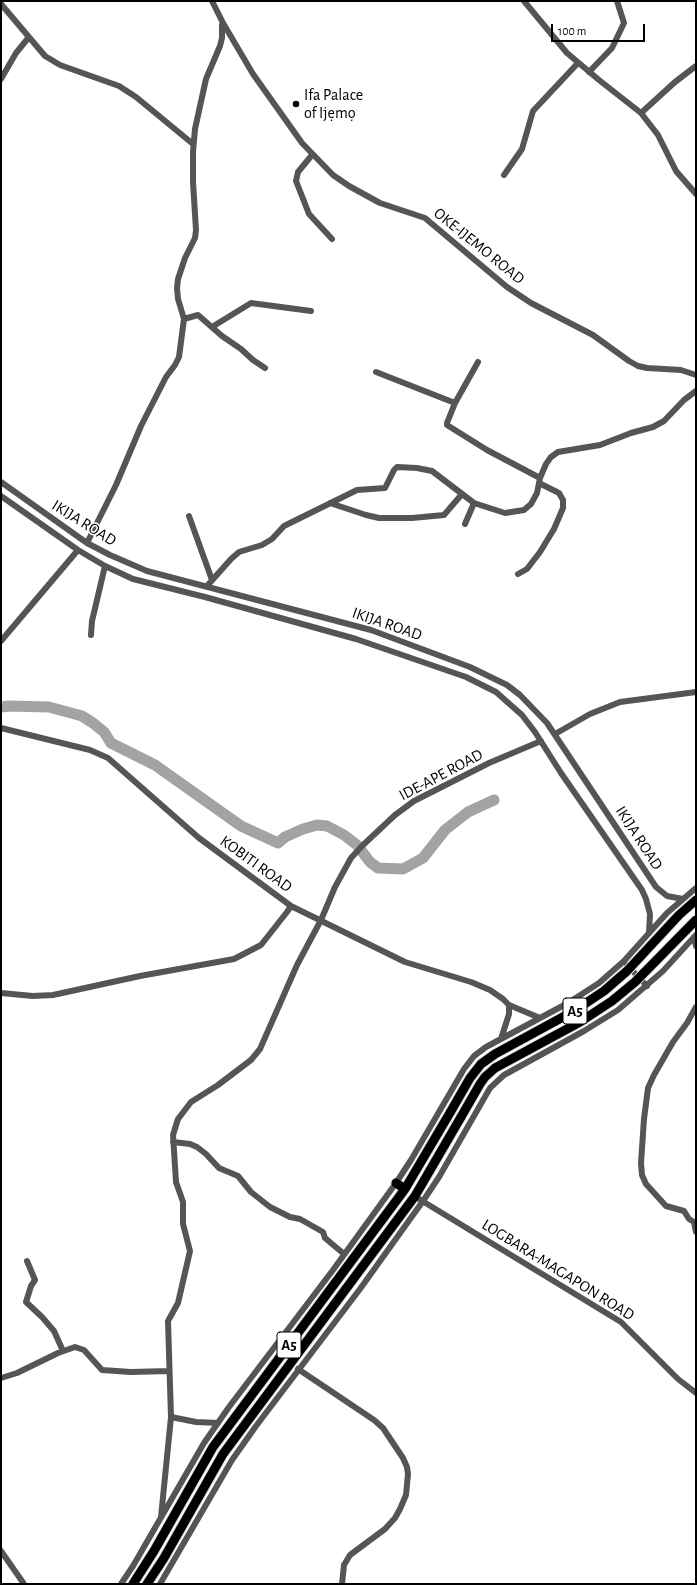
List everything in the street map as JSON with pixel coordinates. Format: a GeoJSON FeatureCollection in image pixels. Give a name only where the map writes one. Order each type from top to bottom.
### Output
{"type":"FeatureCollection","features":[{"type":"Feature","properties":{"kind":"highway","name":"A5"},"geometry":{"type":"LineString","coordinates":[[133,1584],[154,1552],[213,1447],[405,1189],[470,1078],[481,1064],[495,1054],[574,1011],[604,991],[627,972],[679,915],[696,900]]}},
{"type":"Feature","properties":{"kind":"highway","name":"A5"},"geometry":{"type":"LineString","coordinates":[[147,1584],[164,1558],[223,1454],[415,1196],[482,1080],[495,1068],[580,1022],[612,1001],[645,973],[696,920]]}},
{"type":"Feature","properties":{"kind":"highway"},"geometry":{"type":"LineString","coordinates":[[396,1183],[405,1189]]}},
{"type":"Feature","properties":{"kind":"street","name":"OKE-IJEMO ROAD"},"geometry":{"type":"LineString","coordinates":[[212,1],[222,23],[253,74],[312,155],[333,175],[349,186],[380,203],[425,218],[492,275],[531,303],[593,335],[638,366],[681,370],[696,375]]}},
{"type":"Feature","properties":{"kind":"street"},"geometry":{"type":"LineString","coordinates":[[524,1],[558,43],[589,72],[641,113],[658,135],[676,171],[696,194]]}},
{"type":"Feature","properties":{"kind":"street"},"geometry":{"type":"LineString","coordinates":[[589,72],[612,48],[624,23],[617,1]]}},
{"type":"Feature","properties":{"kind":"street"},"geometry":{"type":"LineString","coordinates":[[1,4],[45,56],[60,64],[119,86],[136,97],[194,144]]}},
{"type":"Feature","properties":{"kind":"street"},"geometry":{"type":"LineString","coordinates":[[87,543],[116,485],[141,426],[166,377],[179,357],[184,319],[178,299],[177,288],[180,272],[196,230],[193,182],[195,129],[206,79],[220,46],[222,38],[222,23]]}},
{"type":"Feature","properties":{"kind":"street"},"geometry":{"type":"LineString","coordinates":[[1,79],[16,53],[29,37]]}},
{"type":"Feature","properties":{"kind":"street"},"geometry":{"type":"LineString","coordinates":[[504,175],[522,149],[533,111],[578,62]]}},
{"type":"Feature","properties":{"kind":"street"},"geometry":{"type":"LineString","coordinates":[[641,113],[675,82],[696,66]]}},
{"type":"Feature","properties":{"kind":"street"},"geometry":{"type":"LineString","coordinates":[[312,155],[298,172],[296,181],[309,214],[332,239]]}},
{"type":"Feature","properties":{"kind":"street"},"geometry":{"type":"LineString","coordinates":[[212,327],[251,303],[311,311]]}},
{"type":"Feature","properties":{"kind":"street"},"geometry":{"type":"LineString","coordinates":[[184,319],[198,316],[265,368]]}},
{"type":"Feature","properties":{"kind":"street"},"geometry":{"type":"LineString","coordinates":[[478,362],[455,403],[446,423],[448,426],[559,493],[563,500],[563,508],[554,529],[540,552],[527,569],[518,574]]}},
{"type":"Feature","properties":{"kind":"street"},"geometry":{"type":"LineString","coordinates":[[376,372],[455,403]]}},
{"type":"Feature","properties":{"kind":"street"},"geometry":{"type":"LineString","coordinates":[[207,586],[239,552],[262,546],[272,539],[284,526],[357,490],[385,488],[394,470],[400,467],[432,471],[474,503],[505,513],[524,510],[531,504],[537,493],[546,464],[558,452],[600,445],[631,433],[653,427],[668,418],[684,400],[696,391]]}},
{"type":"Feature","properties":{"kind":"street","name":"IKIJA ROAD"},"geometry":{"type":"LineString","coordinates":[[1,482],[87,543],[147,571],[371,630],[470,667],[491,676],[512,688],[534,708],[555,734],[656,887],[667,896],[683,899]]}},
{"type":"Feature","properties":{"kind":"street"},"geometry":{"type":"LineString","coordinates":[[330,502],[379,518],[412,518],[444,515],[462,494]]}},
{"type":"Feature","properties":{"kind":"street","name":"IKIJA ROAD"},"geometry":{"type":"LineString","coordinates":[[1,496],[78,550],[105,566],[134,579],[356,638],[466,677],[496,692],[522,715],[642,890],[650,914],[649,934]]}},
{"type":"Feature","properties":{"kind":"street"},"geometry":{"type":"LineString","coordinates":[[464,524],[474,503]]}},
{"type":"Feature","properties":{"kind":"street"},"geometry":{"type":"LineString","coordinates":[[189,516],[212,580]]}},
{"type":"Feature","properties":{"kind":"street"},"geometry":{"type":"LineString","coordinates":[[1,641],[78,550]]}},
{"type":"Feature","properties":{"kind":"street"},"geometry":{"type":"LineString","coordinates":[[91,635],[92,621],[105,566]]}},
{"type":"Feature","properties":{"kind":"street"},"geometry":{"type":"LineString","coordinates":[[555,734],[590,714],[620,702],[696,692]]}},
{"type":"Feature","properties":{"kind":"street","name":"KOBITI ROAD"},"geometry":{"type":"LineString","coordinates":[[1,728],[90,750],[108,758],[199,838],[291,906],[405,962],[471,982],[490,990],[509,1005],[540,1018]]}},
{"type":"Feature","properties":{"kind":"street","name":"IDE-APE ROAD"},"geometry":{"type":"LineString","coordinates":[[161,1517],[171,1417],[168,1321],[178,1303],[190,1251],[183,1224],[182,1202],[176,1182],[172,1135],[178,1119],[191,1102],[218,1085],[251,1060],[260,1049],[297,966],[321,920],[335,887],[352,856],[395,815],[414,801],[489,763],[541,741]]}},
{"type":"Feature","properties":{"kind":"street"},"geometry":{"type":"LineString","coordinates":[[121,1584],[204,1443],[396,1183],[464,1069],[474,1056],[599,983],[624,961],[668,913],[696,888]]}},
{"type":"Feature","properties":{"kind":"street"},"geometry":{"type":"LineString","coordinates":[[1,993],[33,996],[53,995],[140,976],[234,959],[261,945],[288,912],[291,906]]}},
{"type":"Feature","properties":{"kind":"street"},"geometry":{"type":"LineString","coordinates":[[695,936],[696,946]]}},
{"type":"Feature","properties":{"kind":"street"},"geometry":{"type":"LineString","coordinates":[[161,1584],[232,1460],[298,1369],[360,1289],[423,1201],[439,1177],[484,1096],[497,1080],[618,1010],[663,971],[695,936]]}},
{"type":"Feature","properties":{"kind":"street"},"geometry":{"type":"LineString","coordinates":[[624,961],[647,986]]}},
{"type":"Feature","properties":{"kind":"street"},"geometry":{"type":"LineString","coordinates":[[501,1039],[509,1014],[509,1005]]}},
{"type":"Feature","properties":{"kind":"street"},"geometry":{"type":"LineString","coordinates":[[696,1006],[687,1023],[673,1042],[648,1088],[641,1163],[642,1175],[646,1184],[666,1206],[684,1211],[689,1219],[694,1222],[696,1232]]}},
{"type":"Feature","properties":{"kind":"street"},"geometry":{"type":"LineString","coordinates":[[173,1142],[197,1146],[218,1168],[238,1176],[251,1192],[270,1207],[290,1217],[300,1219],[322,1232],[325,1238],[344,1254]]}},
{"type":"Feature","properties":{"kind":"street","name":"LOGBARA-MAGAPON ROAD"},"geometry":{"type":"LineString","coordinates":[[415,1196],[621,1322],[678,1379],[696,1393]]}},
{"type":"Feature","properties":{"kind":"street"},"geometry":{"type":"LineString","coordinates":[[27,1261],[35,1280],[31,1286],[26,1302],[42,1317],[54,1332],[63,1351]]}},
{"type":"Feature","properties":{"kind":"street"},"geometry":{"type":"LineString","coordinates":[[1,1378],[17,1373],[63,1351],[75,1347],[86,1352],[102,1370],[131,1372],[169,1371]]}},
{"type":"Feature","properties":{"kind":"street"},"geometry":{"type":"LineString","coordinates":[[298,1369],[374,1420],[383,1428],[403,1458],[407,1467],[406,1490],[395,1518],[385,1529],[350,1555],[344,1565],[342,1584]]}},
{"type":"Feature","properties":{"kind":"street"},"geometry":{"type":"LineString","coordinates":[[171,1417],[196,1422],[218,1423]]}},
{"type":"Feature","properties":{"kind":"street"},"geometry":{"type":"LineString","coordinates":[[1,1551],[24,1584]]}},
{"type":"Feature","properties":{"kind":"waterway"},"geometry":{"type":"LineString","coordinates":[[1,707],[49,707],[82,716],[104,732],[111,743],[155,765],[241,826],[278,843],[285,837],[303,829],[317,825],[327,826],[344,835],[357,845],[370,862],[378,868],[403,869],[423,858],[445,830],[468,812],[494,800]]}},
{"type":"Feature","properties":{"kind":"place","name":"Ifa Palace of Ijẹmọ"},"geometry":{"type":"Point","coordinates":[296,104]}}]}
